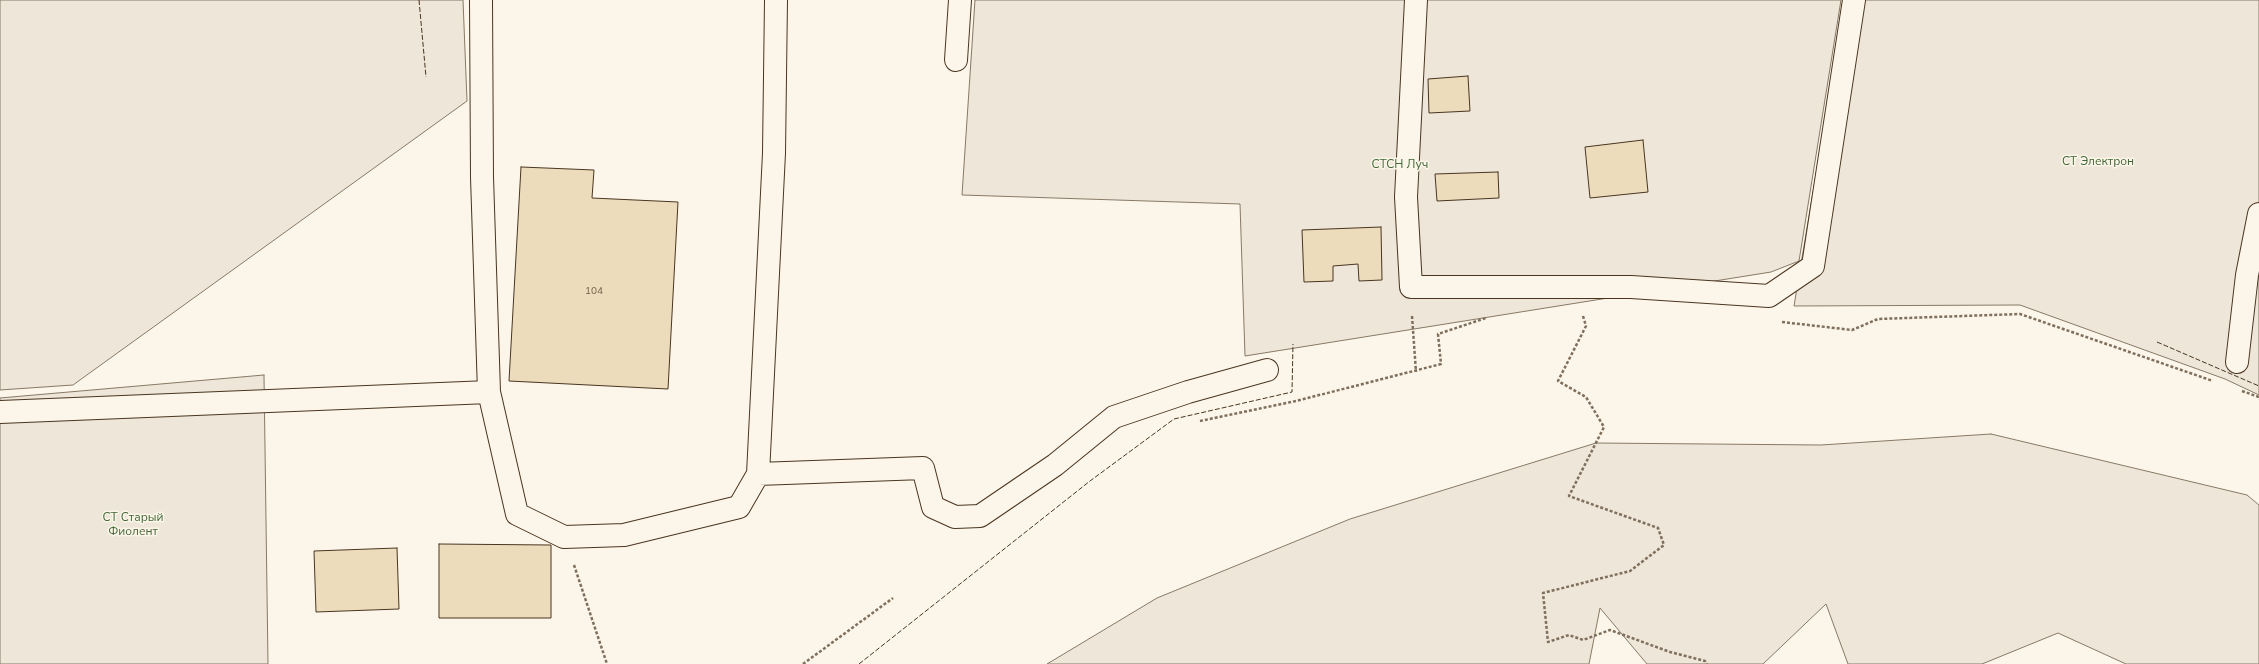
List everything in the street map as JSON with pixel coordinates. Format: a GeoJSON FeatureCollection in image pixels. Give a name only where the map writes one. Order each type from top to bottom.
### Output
{"type":"FeatureCollection","features":[{"type":"Feature","properties":{"kind":"street"},"geometry":{"type":"LineString","coordinates":[[481,0],[482,177],[489,392],[517,514],[564,537],[624,535],[739,507],[758,474],[774,153],[776,0]]}},
{"type":"Feature","properties":{"kind":"street"},"geometry":{"type":"LineString","coordinates":[[956,60],[960,0]]}},
{"type":"Feature","properties":{"kind":"street"},"geometry":{"type":"LineString","coordinates":[[1416,0],[1406,198],[1411,287],[1631,287],[1769,296],[1813,266],[1854,0]]}},
{"type":"Feature","properties":{"kind":"street"},"geometry":{"type":"LineString","coordinates":[[2237,362],[2247,275],[2259,214]]}},
{"type":"Feature","properties":{"kind":"street"},"geometry":{"type":"LineString","coordinates":[[758,474],[923,468],[933,508],[954,517],[980,516],[1055,465],[1114,416],[1188,392],[1267,370]]}},
{"type":"Feature","properties":{"kind":"street"},"geometry":{"type":"LineString","coordinates":[[0,412],[489,392]]}},
{"type":"Feature","properties":{"kind":"path"},"geometry":{"type":"LineString","coordinates":[[1582,313],[1586,326],[1558,381],[1586,397],[1604,427],[1569,496],[1658,528],[1664,545],[1630,571],[1543,593],[1548,642],[1569,635],[1583,640],[1610,630],[1670,652],[1705,661],[1707,664]]}},
{"type":"Feature","properties":{"kind":"path"},"geometry":{"type":"LineString","coordinates":[[1878,319],[2020,314],[2217,382]]}},
{"type":"Feature","properties":{"kind":"path"},"geometry":{"type":"LineString","coordinates":[[1412,321],[1416,372]]}},
{"type":"Feature","properties":{"kind":"path"},"geometry":{"type":"LineString","coordinates":[[1195,422],[1296,401],[1416,372],[1441,364],[1438,334]]}},
{"type":"Feature","properties":{"kind":"path"},"geometry":{"type":"LineString","coordinates":[[2238,390],[2259,397]]}},
{"type":"Feature","properties":{"kind":"path"},"geometry":{"type":"LineString","coordinates":[[564,537],[588,603],[607,664]]}},
{"type":"Feature","properties":{"kind":"path"},"geometry":{"type":"LineString","coordinates":[[803,664],[893,598]]}},
{"type":"Feature","properties":{"kind":"green space"},"geometry":{"type":"Polygon","coordinates":[[[0,0],[463,0],[467,101],[73,385],[0,390],[0,0]]]}},
{"type":"Feature","properties":{"kind":"green space","name":"СТСН Луч"},"geometry":{"type":"Polygon","coordinates":[[[975,0],[1841,0],[1799,261],[1771,272],[1245,356],[1240,204],[962,195],[975,0]]]}},
{"type":"Feature","properties":{"kind":"green space","name":"СТ Электрон"},"geometry":{"type":"Polygon","coordinates":[[[1845,0],[2259,0],[2259,395],[2225,379],[2020,305],[1794,306],[1845,0]]]}},
{"type":"Feature","properties":{"kind":"green space","name":"СТ Старый Фиолент"},"geometry":{"type":"Polygon","coordinates":[[[264,375],[268,664],[0,664],[0,398],[264,375]]]}},
{"type":"Feature","properties":{"kind":"green space"},"geometry":{"type":"Polygon","coordinates":[[[1991,434],[2247,495],[2259,505],[2259,664],[2126,664],[2058,633],[1982,664],[1848,664],[1826,604],[1763,664],[1647,664],[1600,608],[1589,664],[1047,664],[1157,598],[1350,519],[1596,443],[1821,445],[1991,434]]]}},
{"type":"Feature","properties":{"kind":"building"},"geometry":{"type":"Polygon","coordinates":[[[1468,76],[1470,111],[1429,113],[1428,79],[1468,76]]]}},
{"type":"Feature","properties":{"kind":"building"},"geometry":{"type":"Polygon","coordinates":[[[1643,140],[1648,192],[1590,198],[1585,147],[1643,140]]]}},
{"type":"Feature","properties":{"kind":"building"},"geometry":{"type":"Polygon","coordinates":[[[521,167],[594,170],[592,198],[678,202],[668,389],[509,381],[521,167]]]}},
{"type":"Feature","properties":{"kind":"building"},"geometry":{"type":"Polygon","coordinates":[[[1498,172],[1499,198],[1437,201],[1435,174],[1498,172]]]}},
{"type":"Feature","properties":{"kind":"building"},"geometry":{"type":"Polygon","coordinates":[[[1381,227],[1382,280],[1359,281],[1358,264],[1333,266],[1333,281],[1304,282],[1302,230],[1381,227]]]}},
{"type":"Feature","properties":{"kind":"building"},"geometry":{"type":"Polygon","coordinates":[[[439,544],[551,545],[551,618],[439,618],[439,544]]]}},
{"type":"Feature","properties":{"kind":"building"},"geometry":{"type":"Polygon","coordinates":[[[397,548],[399,609],[316,612],[314,551],[397,548]]]}},
{"type":"Feature","properties":{"kind":"fence"},"geometry":{"type":"LineString","coordinates":[[419,0],[426,77]]}},
{"type":"Feature","properties":{"kind":"fence"},"geometry":{"type":"LineString","coordinates":[[2157,342],[2259,386]]}},
{"type":"Feature","properties":{"kind":"fence"},"geometry":{"type":"LineString","coordinates":[[859,664],[1090,481],[1174,419],[1292,392],[1293,344]]}}]}
